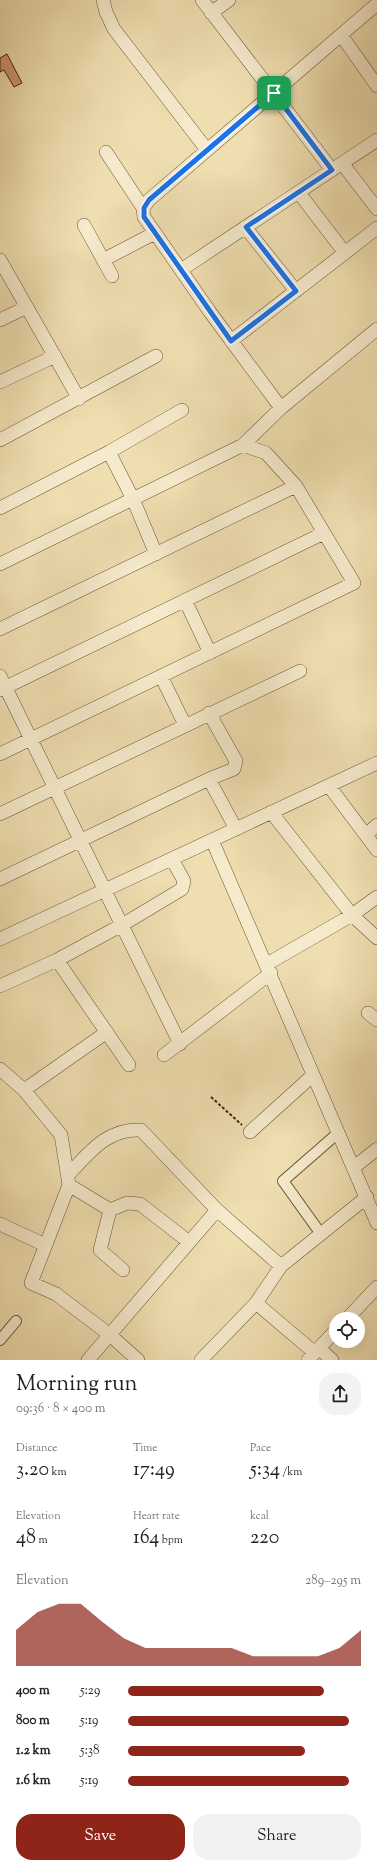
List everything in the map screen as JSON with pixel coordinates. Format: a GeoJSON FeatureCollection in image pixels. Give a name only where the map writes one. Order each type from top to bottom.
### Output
{"type":"FeatureCollection","features":[{"type":"Feature","properties":{"kind":"street"},"geometry":{"type":"LineString","coordinates":[[103,0],[106,12],[114,29],[207,150]]}},
{"type":"Feature","properties":{"kind":"street"},"geometry":{"type":"LineString","coordinates":[[202,0],[274,93],[337,167],[377,209]]}},
{"type":"Feature","properties":{"kind":"street"},"geometry":{"type":"LineString","coordinates":[[211,13],[229,0]]}},
{"type":"Feature","properties":{"kind":"street"},"geometry":{"type":"LineString","coordinates":[[281,408],[231,341],[144,217],[144,208],[149,200],[377,4]]}},
{"type":"Feature","properties":{"kind":"street"},"geometry":{"type":"LineString","coordinates":[[341,35],[377,86]]}},
{"type":"Feature","properties":{"kind":"street"},"geometry":{"type":"LineString","coordinates":[[181,270],[377,140]]}},
{"type":"Feature","properties":{"kind":"street"},"geometry":{"type":"LineString","coordinates":[[106,152],[144,208]]}},
{"type":"Feature","properties":{"kind":"street"},"geometry":{"type":"LineString","coordinates":[[298,192],[345,253]]}},
{"type":"Feature","properties":{"kind":"street"},"geometry":{"type":"LineString","coordinates":[[84,225],[112,276]]}},
{"type":"Feature","properties":{"kind":"street"},"geometry":{"type":"LineString","coordinates":[[246,227],[296,291]]}},
{"type":"Feature","properties":{"kind":"street"},"geometry":{"type":"LineString","coordinates":[[231,341],[377,228]]}},
{"type":"Feature","properties":{"kind":"street"},"geometry":{"type":"LineString","coordinates":[[103,260],[155,233]]}},
{"type":"Feature","properties":{"kind":"street"},"geometry":{"type":"LineString","coordinates":[[0,260],[79,399]]}},
{"type":"Feature","properties":{"kind":"street"},"geometry":{"type":"LineString","coordinates":[[0,320],[27,307]]}},
{"type":"Feature","properties":{"kind":"street"},"geometry":{"type":"LineString","coordinates":[[0,564],[244,446],[281,408],[377,329]]}},
{"type":"Feature","properties":{"kind":"street"},"geometry":{"type":"LineString","coordinates":[[0,382],[55,356]]}},
{"type":"Feature","properties":{"kind":"street"},"geometry":{"type":"LineString","coordinates":[[0,440],[79,399],[156,356]]}},
{"type":"Feature","properties":{"kind":"street"},"geometry":{"type":"LineString","coordinates":[[0,508],[109,452],[182,410]]}},
{"type":"Feature","properties":{"kind":"street"},"geometry":{"type":"LineString","coordinates":[[0,754],[354,583],[296,486],[266,453],[244,446]]}},
{"type":"Feature","properties":{"kind":"street"},"geometry":{"type":"LineString","coordinates":[[109,452],[133,499],[156,554]]}},
{"type":"Feature","properties":{"kind":"street"},"geometry":{"type":"LineString","coordinates":[[0,629],[296,486]]}},
{"type":"Feature","properties":{"kind":"street"},"geometry":{"type":"LineString","coordinates":[[180,1044],[31,739],[2,684],[185,600],[324,533]]}},
{"type":"Feature","properties":{"kind":"street"},"geometry":{"type":"LineString","coordinates":[[185,600],[210,652]]}},
{"type":"Feature","properties":{"kind":"street"},"geometry":{"type":"LineString","coordinates":[[0,814],[209,713],[300,671]]}},
{"type":"Feature","properties":{"kind":"street"},"geometry":{"type":"LineString","coordinates":[[161,676],[185,725]]}},
{"type":"Feature","properties":{"kind":"street"},"geometry":{"type":"LineString","coordinates":[[0,879],[209,779],[234,769],[236,761],[209,713]]}},
{"type":"Feature","properties":{"kind":"street"},"geometry":{"type":"LineString","coordinates":[[0,939],[377,763]]}},
{"type":"Feature","properties":{"kind":"street"},"geometry":{"type":"LineString","coordinates":[[209,779],[236,829]]}},
{"type":"Feature","properties":{"kind":"street"},"geometry":{"type":"LineString","coordinates":[[329,786],[377,850]]}},
{"type":"Feature","properties":{"kind":"street"},"geometry":{"type":"LineString","coordinates":[[271,812],[352,915],[377,938]]}},
{"type":"Feature","properties":{"kind":"street"},"geometry":{"type":"LineString","coordinates":[[366,835],[377,825]]}},
{"type":"Feature","properties":{"kind":"street"},"geometry":{"type":"LineString","coordinates":[[212,840],[269,969],[312,1076],[367,1197],[377,1223]]}},
{"type":"Feature","properties":{"kind":"street"},"geometry":{"type":"LineString","coordinates":[[0,986],[57,960],[122,925],[182,889],[184,881],[172,859]]}},
{"type":"Feature","properties":{"kind":"street"},"geometry":{"type":"LineString","coordinates":[[164,1055],[180,1044],[269,969],[377,897]]}},
{"type":"Feature","properties":{"kind":"street"},"geometry":{"type":"LineString","coordinates":[[57,960],[129,1065]]}},
{"type":"Feature","properties":{"kind":"street"},"geometry":{"type":"LineString","coordinates":[[24,1090],[107,1032]]}},
{"type":"Feature","properties":{"kind":"street"},"geometry":{"type":"LineString","coordinates":[[0,1069],[24,1090],[61,1134],[68,1180],[110,1210]]}},
{"type":"Feature","properties":{"kind":"street"},"geometry":{"type":"LineString","coordinates":[[250,1132],[312,1076]]}},
{"type":"Feature","properties":{"kind":"street"},"geometry":{"type":"LineString","coordinates":[[138,1360],[110,1335],[56,1294],[31,1283],[46,1245],[68,1180],[102,1140],[129,1130],[141,1130],[217,1210],[281,1266]]}},
{"type":"Feature","properties":{"kind":"street"},"geometry":{"type":"LineString","coordinates":[[321,1234],[283,1181],[338,1133]]}},
{"type":"Feature","properties":{"kind":"street"},"geometry":{"type":"LineString","coordinates":[[353,1168],[377,1149]]}},
{"type":"Feature","properties":{"kind":"street"},"geometry":{"type":"LineString","coordinates":[[201,1360],[256,1303],[281,1266],[367,1197]]}},
{"type":"Feature","properties":{"kind":"street"},"geometry":{"type":"LineString","coordinates":[[110,1210],[127,1203],[140,1204],[189,1242]]}},
{"type":"Feature","properties":{"kind":"street"},"geometry":{"type":"LineString","coordinates":[[110,1210],[100,1250],[123,1270]]}},
{"type":"Feature","properties":{"kind":"street"},"geometry":{"type":"LineString","coordinates":[[88,1360],[217,1210]]}},
{"type":"Feature","properties":{"kind":"street"},"geometry":{"type":"LineString","coordinates":[[0,1224],[46,1245]]}},
{"type":"Feature","properties":{"kind":"street"},"geometry":{"type":"LineString","coordinates":[[354,1312],[377,1287]]}},
{"type":"Feature","properties":{"kind":"street"},"geometry":{"type":"LineString","coordinates":[[256,1303],[314,1354],[332,1360]]}},
{"type":"Feature","properties":{"kind":"street"},"geometry":{"type":"LineString","coordinates":[[0,1340],[16,1321]]}},
{"type":"Feature","properties":{"kind":"street"},"geometry":{"type":"LineString","coordinates":[[314,1354],[329,1338]]}},
{"type":"Feature","properties":{"kind":"path"},"geometry":{"type":"LineString","coordinates":[[211,1097],[250,1132]]}},
{"type":"Feature","properties":{"kind":"building"},"geometry":{"type":"Polygon","coordinates":[[[7,54],[22,83],[14,87],[4,70],[0,72],[0,58],[7,54]]]}},
{"type":"Feature","properties":{"kind":"route"},"geometry":{"type":"LineString","coordinates":[[274,93],[332,170],[246,227],[296,291],[231,341],[144,217],[144,208],[149,200],[274,93]]}}]}
